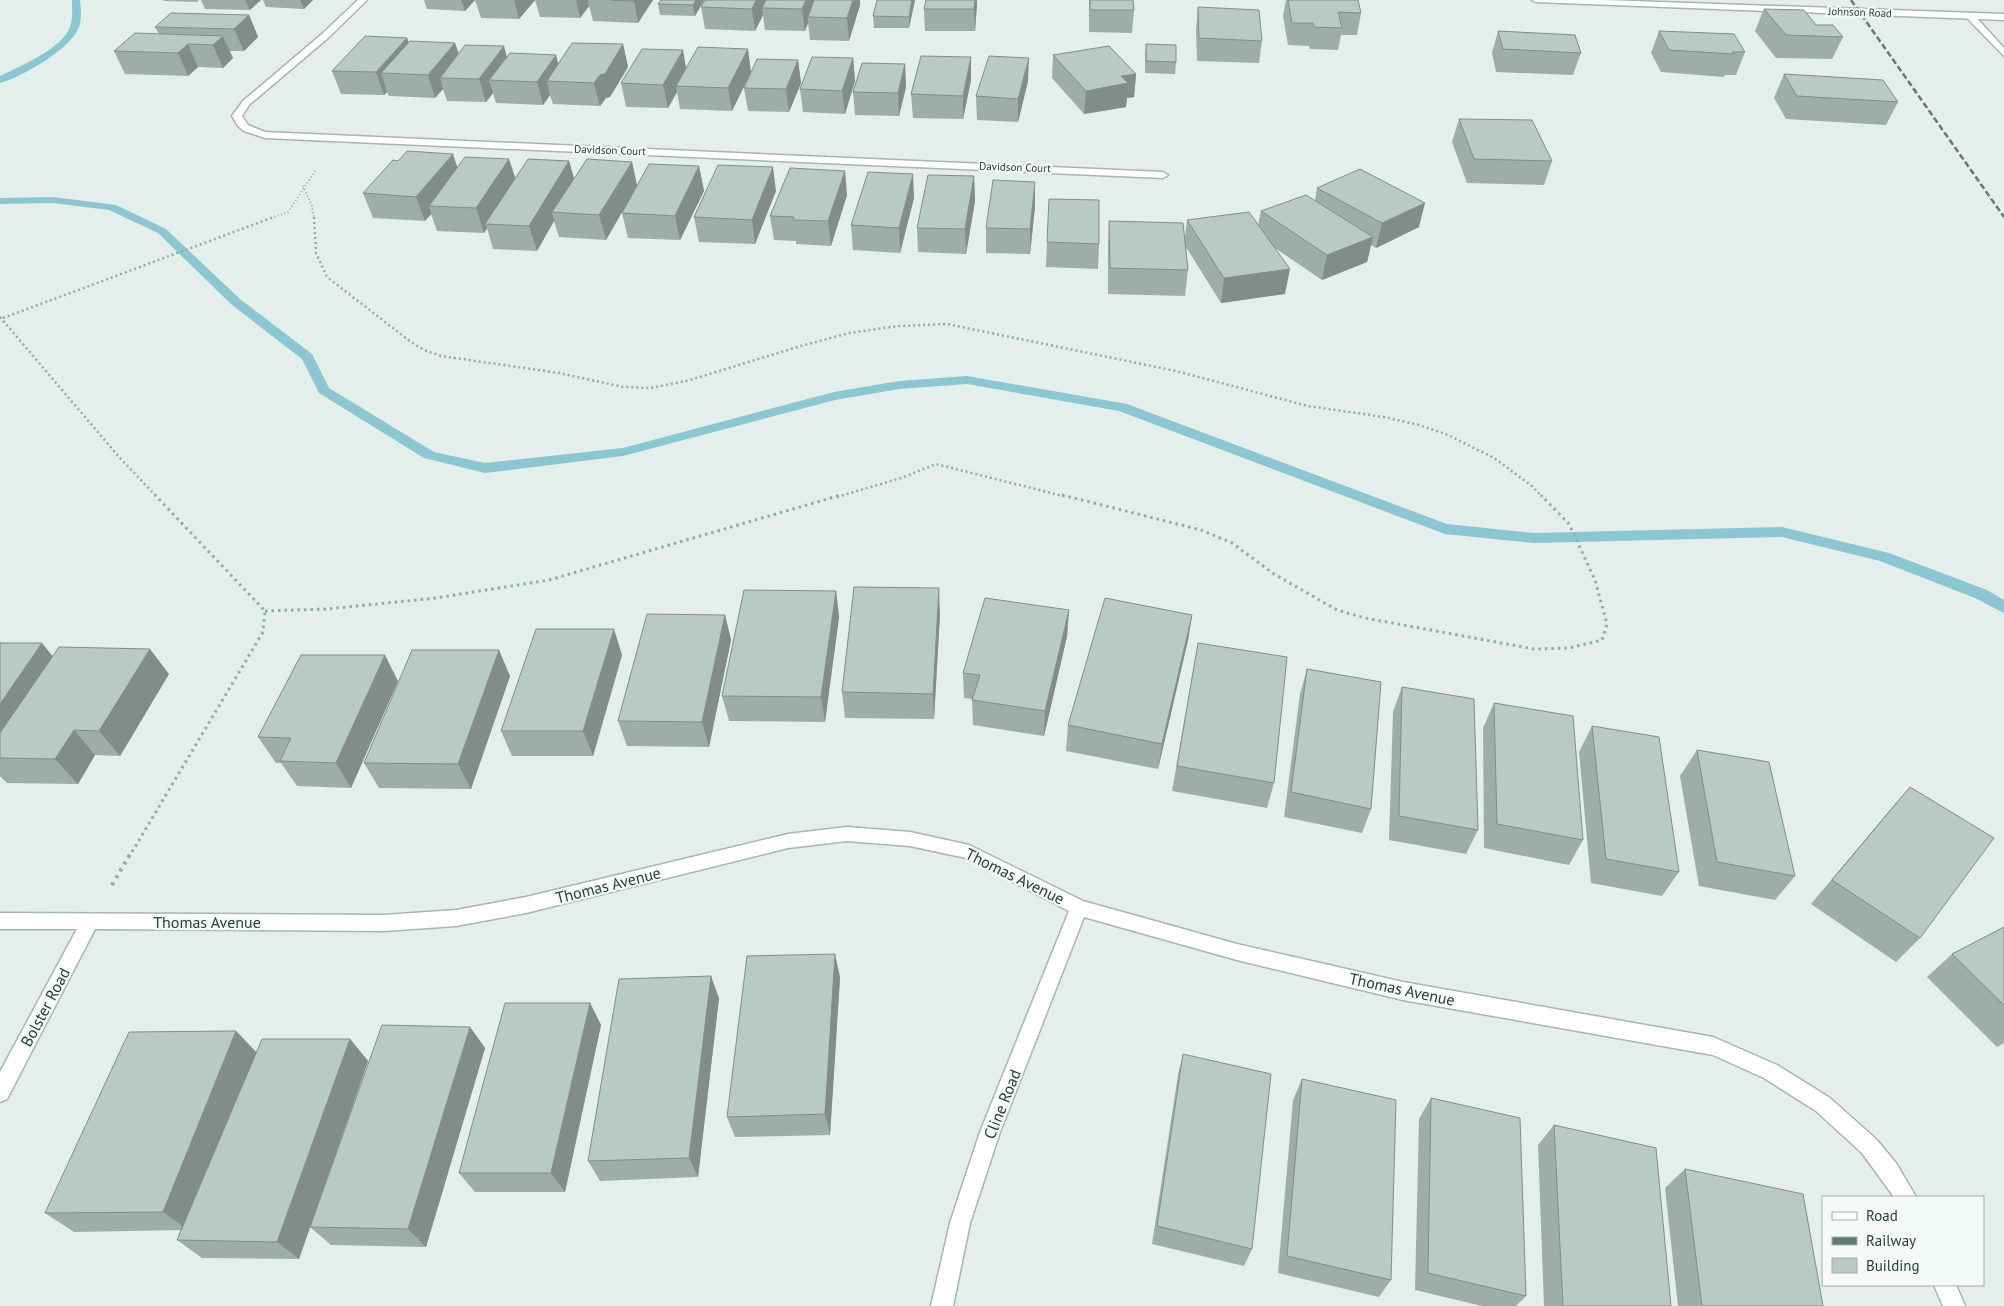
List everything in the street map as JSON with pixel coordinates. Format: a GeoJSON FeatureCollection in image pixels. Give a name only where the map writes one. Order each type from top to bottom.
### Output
{"type":"FeatureCollection","features":[{"type":"Feature","properties":{"kind":"street","name":"Davidson Court"},"geometry":{"type":"LineString","coordinates":[[363,0],[326,36],[246,103],[237,116],[244,128],[265,135],[1163,175]]}},
{"type":"Feature","properties":{"kind":"street","name":"Johnson Road"},"geometry":{"type":"LineString","coordinates":[[1536,0],[2004,17]]}},
{"type":"Feature","properties":{"kind":"street"},"geometry":{"type":"LineString","coordinates":[[1970,16],[2004,53]]}},
{"type":"Feature","properties":{"kind":"street","name":"Thomas Avenue"},"geometry":{"type":"LineString","coordinates":[[0,921],[384,923],[456,918],[526,905],[788,841],[847,834],[910,839],[969,852],[1079,908],[1237,952],[1403,991],[1713,1046],[1747,1059],[1782,1076],[1815,1098],[1846,1124],[1876,1154],[1905,1196]]}},
{"type":"Feature","properties":{"kind":"street","name":"Cline Road"},"geometry":{"type":"LineString","coordinates":[[942,1306],[960,1222],[990,1132],[1079,908]]}},
{"type":"Feature","properties":{"kind":"street","name":"Bolster Road"},"geometry":{"type":"LineString","coordinates":[[0,1092],[90,922]]}},
{"type":"Feature","properties":{"kind":"street"},"geometry":{"type":"LineString","coordinates":[[1945,1286],[1954,1306]]}},
{"type":"Feature","properties":{"kind":"path"},"geometry":{"type":"LineString","coordinates":[[303,186],[314,210],[314,248],[318,264],[327,277],[410,342],[424,350],[441,356],[576,376],[617,385],[648,388],[684,381],[771,354],[885,326],[919,323],[947,324],[1176,371],[1308,406],[1384,417],[1420,425],[1448,435],[1494,458],[1532,486],[1569,524],[1594,580],[1607,624],[1602,640],[1584,647],[1561,650],[1525,647],[1365,618],[1337,610],[1274,574],[1232,543],[1201,530],[936,464],[901,478],[549,580],[426,599],[327,609],[265,611],[118,457],[1,318],[288,212],[303,186],[347,139]]}},
{"type":"Feature","properties":{"kind":"path"},"geometry":{"type":"LineString","coordinates":[[90,922],[263,632],[265,611]]}},
{"type":"Feature","properties":{"kind":"building"},"geometry":{"type":"Polygon","coordinates":[[[661,0],[696,0],[693,5],[658,4],[661,0]]]}},
{"type":"Feature","properties":{"kind":"building"},"geometry":{"type":"Polygon","coordinates":[[[705,0],[756,0],[752,9],[701,7],[705,0]]]}},
{"type":"Feature","properties":{"kind":"building"},"geometry":{"type":"Polygon","coordinates":[[[766,0],[806,0],[802,9],[762,8],[766,0]]]}},
{"type":"Feature","properties":{"kind":"building"},"geometry":{"type":"Polygon","coordinates":[[[814,0],[853,0],[847,18],[808,17],[814,0]]]}},
{"type":"Feature","properties":{"kind":"building"},"geometry":{"type":"Polygon","coordinates":[[[877,0],[912,0],[909,17],[873,16],[877,0]]]}},
{"type":"Feature","properties":{"kind":"building"},"geometry":{"type":"Polygon","coordinates":[[[926,0],[975,0],[974,9],[924,9],[926,0]]]}},
{"type":"Feature","properties":{"kind":"building"},"geometry":{"type":"Polygon","coordinates":[[[1090,0],[1133,0],[1134,10],[1090,10],[1090,0]]]}},
{"type":"Feature","properties":{"kind":"building"},"geometry":{"type":"Polygon","coordinates":[[[1288,0],[1358,0],[1361,13],[1338,12],[1342,28],[1314,27],[1313,23],[1292,23],[1288,0]]]}},
{"type":"Feature","properties":{"kind":"building"},"geometry":{"type":"Polygon","coordinates":[[[1198,7],[1259,10],[1262,41],[1199,38],[1198,7]]]}},
{"type":"Feature","properties":{"kind":"building"},"geometry":{"type":"Polygon","coordinates":[[[1764,9],[1804,10],[1816,25],[1833,25],[1843,37],[1786,35],[1764,9]]]}},
{"type":"Feature","properties":{"kind":"building"},"geometry":{"type":"Polygon","coordinates":[[[171,13],[249,15],[234,29],[155,27],[171,13]]]}},
{"type":"Feature","properties":{"kind":"building"},"geometry":{"type":"Polygon","coordinates":[[[1498,31],[1575,35],[1581,53],[1503,49],[1498,31]]]}},
{"type":"Feature","properties":{"kind":"building"},"geometry":{"type":"Polygon","coordinates":[[[1659,31],[1734,34],[1745,52],[1732,52],[1734,54],[1669,50],[1659,31]]]}},
{"type":"Feature","properties":{"kind":"building"},"geometry":{"type":"Polygon","coordinates":[[[135,33],[223,36],[213,45],[188,44],[178,53],[114,51],[135,33]]]}},
{"type":"Feature","properties":{"kind":"building"},"geometry":{"type":"Polygon","coordinates":[[[365,36],[407,38],[376,72],[332,71],[365,36]]]}},
{"type":"Feature","properties":{"kind":"building"},"geometry":{"type":"Polygon","coordinates":[[[410,41],[455,43],[428,75],[381,73],[410,41]]]}},
{"type":"Feature","properties":{"kind":"building"},"geometry":{"type":"Polygon","coordinates":[[[572,43],[623,44],[605,74],[600,75],[594,83],[547,81],[572,43]]]}},
{"type":"Feature","properties":{"kind":"building"},"geometry":{"type":"Polygon","coordinates":[[[1146,44],[1176,45],[1176,62],[1146,61],[1146,44]]]}},
{"type":"Feature","properties":{"kind":"building"},"geometry":{"type":"Polygon","coordinates":[[[465,45],[504,46],[479,79],[440,78],[465,45]]]}},
{"type":"Feature","properties":{"kind":"building"},"geometry":{"type":"Polygon","coordinates":[[[1109,46],[1136,74],[1121,76],[1128,83],[1086,91],[1053,55],[1109,46]]]}},
{"type":"Feature","properties":{"kind":"building"},"geometry":{"type":"Polygon","coordinates":[[[698,47],[748,49],[728,88],[676,86],[698,47]]]}},
{"type":"Feature","properties":{"kind":"building"},"geometry":{"type":"Polygon","coordinates":[[[642,49],[683,50],[663,85],[621,83],[642,49]]]}},
{"type":"Feature","properties":{"kind":"building"},"geometry":{"type":"Polygon","coordinates":[[[510,53],[556,55],[537,82],[489,80],[510,53]]]}},
{"type":"Feature","properties":{"kind":"building"},"geometry":{"type":"Polygon","coordinates":[[[921,56],[971,57],[963,96],[911,94],[921,56]]]}},
{"type":"Feature","properties":{"kind":"building"},"geometry":{"type":"Polygon","coordinates":[[[989,56],[1029,58],[1018,99],[976,96],[989,56]]]}},
{"type":"Feature","properties":{"kind":"building"},"geometry":{"type":"Polygon","coordinates":[[[812,57],[853,58],[842,91],[800,89],[812,57]]]}},
{"type":"Feature","properties":{"kind":"building"},"geometry":{"type":"Polygon","coordinates":[[[757,59],[798,60],[786,89],[744,88],[757,59]]]}},
{"type":"Feature","properties":{"kind":"building"},"geometry":{"type":"Polygon","coordinates":[[[862,63],[905,64],[898,93],[853,92],[862,63]]]}},
{"type":"Feature","properties":{"kind":"building"},"geometry":{"type":"Polygon","coordinates":[[[1784,74],[1883,80],[1898,102],[1797,96],[1784,74]]]}},
{"type":"Feature","properties":{"kind":"building"},"geometry":{"type":"Polygon","coordinates":[[[1459,119],[1532,120],[1552,161],[1474,159],[1459,119]]]}},
{"type":"Feature","properties":{"kind":"building"},"geometry":{"type":"Polygon","coordinates":[[[407,151],[453,154],[416,197],[363,193],[393,160],[398,161],[407,151]]]}},
{"type":"Feature","properties":{"kind":"building"},"geometry":{"type":"Polygon","coordinates":[[[465,157],[509,159],[476,208],[429,206],[465,157]]]}},
{"type":"Feature","properties":{"kind":"building"},"geometry":{"type":"Polygon","coordinates":[[[528,159],[569,161],[529,226],[485,224],[528,159]]]}},
{"type":"Feature","properties":{"kind":"building"},"geometry":{"type":"Polygon","coordinates":[[[587,159],[632,162],[599,215],[552,212],[587,159]]]}},
{"type":"Feature","properties":{"kind":"building"},"geometry":{"type":"Polygon","coordinates":[[[649,164],[699,166],[675,216],[622,213],[649,164]]]}},
{"type":"Feature","properties":{"kind":"building"},"geometry":{"type":"Polygon","coordinates":[[[718,165],[773,167],[752,220],[694,217],[718,165]]]}},
{"type":"Feature","properties":{"kind":"building"},"geometry":{"type":"Polygon","coordinates":[[[790,168],[845,171],[828,221],[793,220],[794,217],[770,216],[790,168]]]}},
{"type":"Feature","properties":{"kind":"building"},"geometry":{"type":"Polygon","coordinates":[[[1360,169],[1425,203],[1382,223],[1317,188],[1360,169]]]}},
{"type":"Feature","properties":{"kind":"building"},"geometry":{"type":"Polygon","coordinates":[[[868,172],[913,174],[899,228],[851,225],[868,172]]]}},
{"type":"Feature","properties":{"kind":"building"},"geometry":{"type":"Polygon","coordinates":[[[928,175],[974,176],[965,229],[917,228],[928,175]]]}},
{"type":"Feature","properties":{"kind":"building"},"geometry":{"type":"Polygon","coordinates":[[[993,180],[1035,182],[1030,229],[986,228],[993,180]]]}},
{"type":"Feature","properties":{"kind":"building"},"geometry":{"type":"Polygon","coordinates":[[[1306,195],[1373,237],[1327,255],[1261,211],[1306,195]]]}},
{"type":"Feature","properties":{"kind":"building"},"geometry":{"type":"Polygon","coordinates":[[[1049,199],[1099,200],[1099,244],[1047,242],[1049,199]]]}},
{"type":"Feature","properties":{"kind":"building"},"geometry":{"type":"Polygon","coordinates":[[[1249,212],[1290,269],[1224,278],[1187,220],[1249,212]]]}},
{"type":"Feature","properties":{"kind":"building"},"geometry":{"type":"Polygon","coordinates":[[[1109,221],[1183,223],[1188,270],[1110,268],[1109,221]]]}},
{"type":"Feature","properties":{"kind":"building"},"geometry":{"type":"Polygon","coordinates":[[[854,587],[939,588],[933,694],[842,692],[854,587]]]}},
{"type":"Feature","properties":{"kind":"building"},"geometry":{"type":"Polygon","coordinates":[[[744,590],[836,591],[821,697],[722,696],[744,590]]]}},
{"type":"Feature","properties":{"kind":"building"},"geometry":{"type":"Polygon","coordinates":[[[985,598],[1069,610],[1045,711],[972,700],[980,675],[963,673],[985,598]]]}},
{"type":"Feature","properties":{"kind":"building"},"geometry":{"type":"Polygon","coordinates":[[[1105,598],[1192,615],[1162,744],[1068,725],[1105,598]]]}},
{"type":"Feature","properties":{"kind":"building"},"geometry":{"type":"Polygon","coordinates":[[[647,614],[725,615],[702,722],[618,721],[647,614]]]}},
{"type":"Feature","properties":{"kind":"building"},"geometry":{"type":"Polygon","coordinates":[[[536,629],[614,629],[583,731],[501,731],[536,629]]]}},
{"type":"Feature","properties":{"kind":"building"},"geometry":{"type":"Polygon","coordinates":[[[0,643],[42,643],[0,704],[0,643]]]}},
{"type":"Feature","properties":{"kind":"building"},"geometry":{"type":"Polygon","coordinates":[[[1198,643],[1287,657],[1274,783],[1177,766],[1198,643]]]}},
{"type":"Feature","properties":{"kind":"building"},"geometry":{"type":"Polygon","coordinates":[[[59,647],[150,649],[99,731],[74,730],[55,759],[0,758],[0,733],[59,647]]]}},
{"type":"Feature","properties":{"kind":"building"},"geometry":{"type":"Polygon","coordinates":[[[412,650],[499,650],[458,764],[364,763],[412,650]]]}},
{"type":"Feature","properties":{"kind":"building"},"geometry":{"type":"Polygon","coordinates":[[[301,655],[385,655],[336,763],[280,761],[291,738],[258,737],[301,655]]]}},
{"type":"Feature","properties":{"kind":"building"},"geometry":{"type":"Polygon","coordinates":[[[1307,669],[1381,682],[1371,809],[1291,792],[1307,669]]]}},
{"type":"Feature","properties":{"kind":"building"},"geometry":{"type":"Polygon","coordinates":[[[1402,687],[1474,699],[1478,830],[1399,816],[1402,687]]]}},
{"type":"Feature","properties":{"kind":"building"},"geometry":{"type":"Polygon","coordinates":[[[1494,703],[1573,716],[1583,840],[1497,824],[1494,703]]]}},
{"type":"Feature","properties":{"kind":"building"},"geometry":{"type":"Polygon","coordinates":[[[1592,726],[1659,737],[1679,872],[1606,859],[1592,726]]]}},
{"type":"Feature","properties":{"kind":"building"},"geometry":{"type":"Polygon","coordinates":[[[1697,750],[1769,762],[1795,876],[1717,862],[1697,750]]]}},
{"type":"Feature","properties":{"kind":"building"},"geometry":{"type":"Polygon","coordinates":[[[1910,787],[1994,838],[1920,938],[1832,880],[1910,787]]]}},
{"type":"Feature","properties":{"kind":"building"},"geometry":{"type":"Polygon","coordinates":[[[2004,927],[2004,1005],[1952,954],[2004,927]]]}},
{"type":"Feature","properties":{"kind":"building"},"geometry":{"type":"Polygon","coordinates":[[[835,954],[825,1114],[727,1117],[747,956],[835,954]]]}},
{"type":"Feature","properties":{"kind":"building"},"geometry":{"type":"Polygon","coordinates":[[[711,976],[689,1158],[588,1161],[619,979],[711,976]]]}},
{"type":"Feature","properties":{"kind":"building"},"geometry":{"type":"Polygon","coordinates":[[[505,1003],[590,1003],[551,1173],[459,1173],[505,1003]]]}},
{"type":"Feature","properties":{"kind":"building"},"geometry":{"type":"Polygon","coordinates":[[[382,1025],[470,1027],[408,1229],[310,1227],[382,1025]]]}},
{"type":"Feature","properties":{"kind":"building"},"geometry":{"type":"Polygon","coordinates":[[[236,1031],[163,1212],[45,1213],[129,1032],[236,1031]]]}},
{"type":"Feature","properties":{"kind":"building"},"geometry":{"type":"Polygon","coordinates":[[[262,1039],[350,1039],[277,1242],[177,1240],[262,1039]]]}},
{"type":"Feature","properties":{"kind":"building"},"geometry":{"type":"Polygon","coordinates":[[[1183,1054],[1271,1074],[1252,1249],[1157,1226],[1183,1054]]]}},
{"type":"Feature","properties":{"kind":"building"},"geometry":{"type":"Polygon","coordinates":[[[1302,1079],[1396,1100],[1391,1280],[1287,1256],[1302,1079]]]}},
{"type":"Feature","properties":{"kind":"building"},"geometry":{"type":"Polygon","coordinates":[[[1431,1098],[1520,1118],[1526,1296],[1428,1273],[1431,1098]]]}},
{"type":"Feature","properties":{"kind":"building"},"geometry":{"type":"Polygon","coordinates":[[[1554,1125],[1656,1148],[1671,1306],[1563,1306],[1554,1125]]]}},
{"type":"Feature","properties":{"kind":"building"},"geometry":{"type":"Polygon","coordinates":[[[1685,1169],[1803,1194],[1823,1306],[1702,1306],[1685,1169]]]}},
{"type":"Feature","properties":{"kind":"waterway"},"geometry":{"type":"LineString","coordinates":[[0,80],[42,58],[71,35],[75,27],[76,0]]}},
{"type":"Feature","properties":{"kind":"waterway"},"geometry":{"type":"LineString","coordinates":[[0,201],[53,200],[112,207],[162,231],[236,302],[307,357],[324,390],[429,455],[485,468],[623,452],[834,396],[899,385],[967,380],[1122,407],[1445,529],[1533,538],[1782,532],[1884,557],[1981,594],[2004,607]]}},
{"type":"Feature","properties":{"kind":"railway"},"geometry":{"type":"LineString","coordinates":[[1851,0],[2004,217]]}}]}
